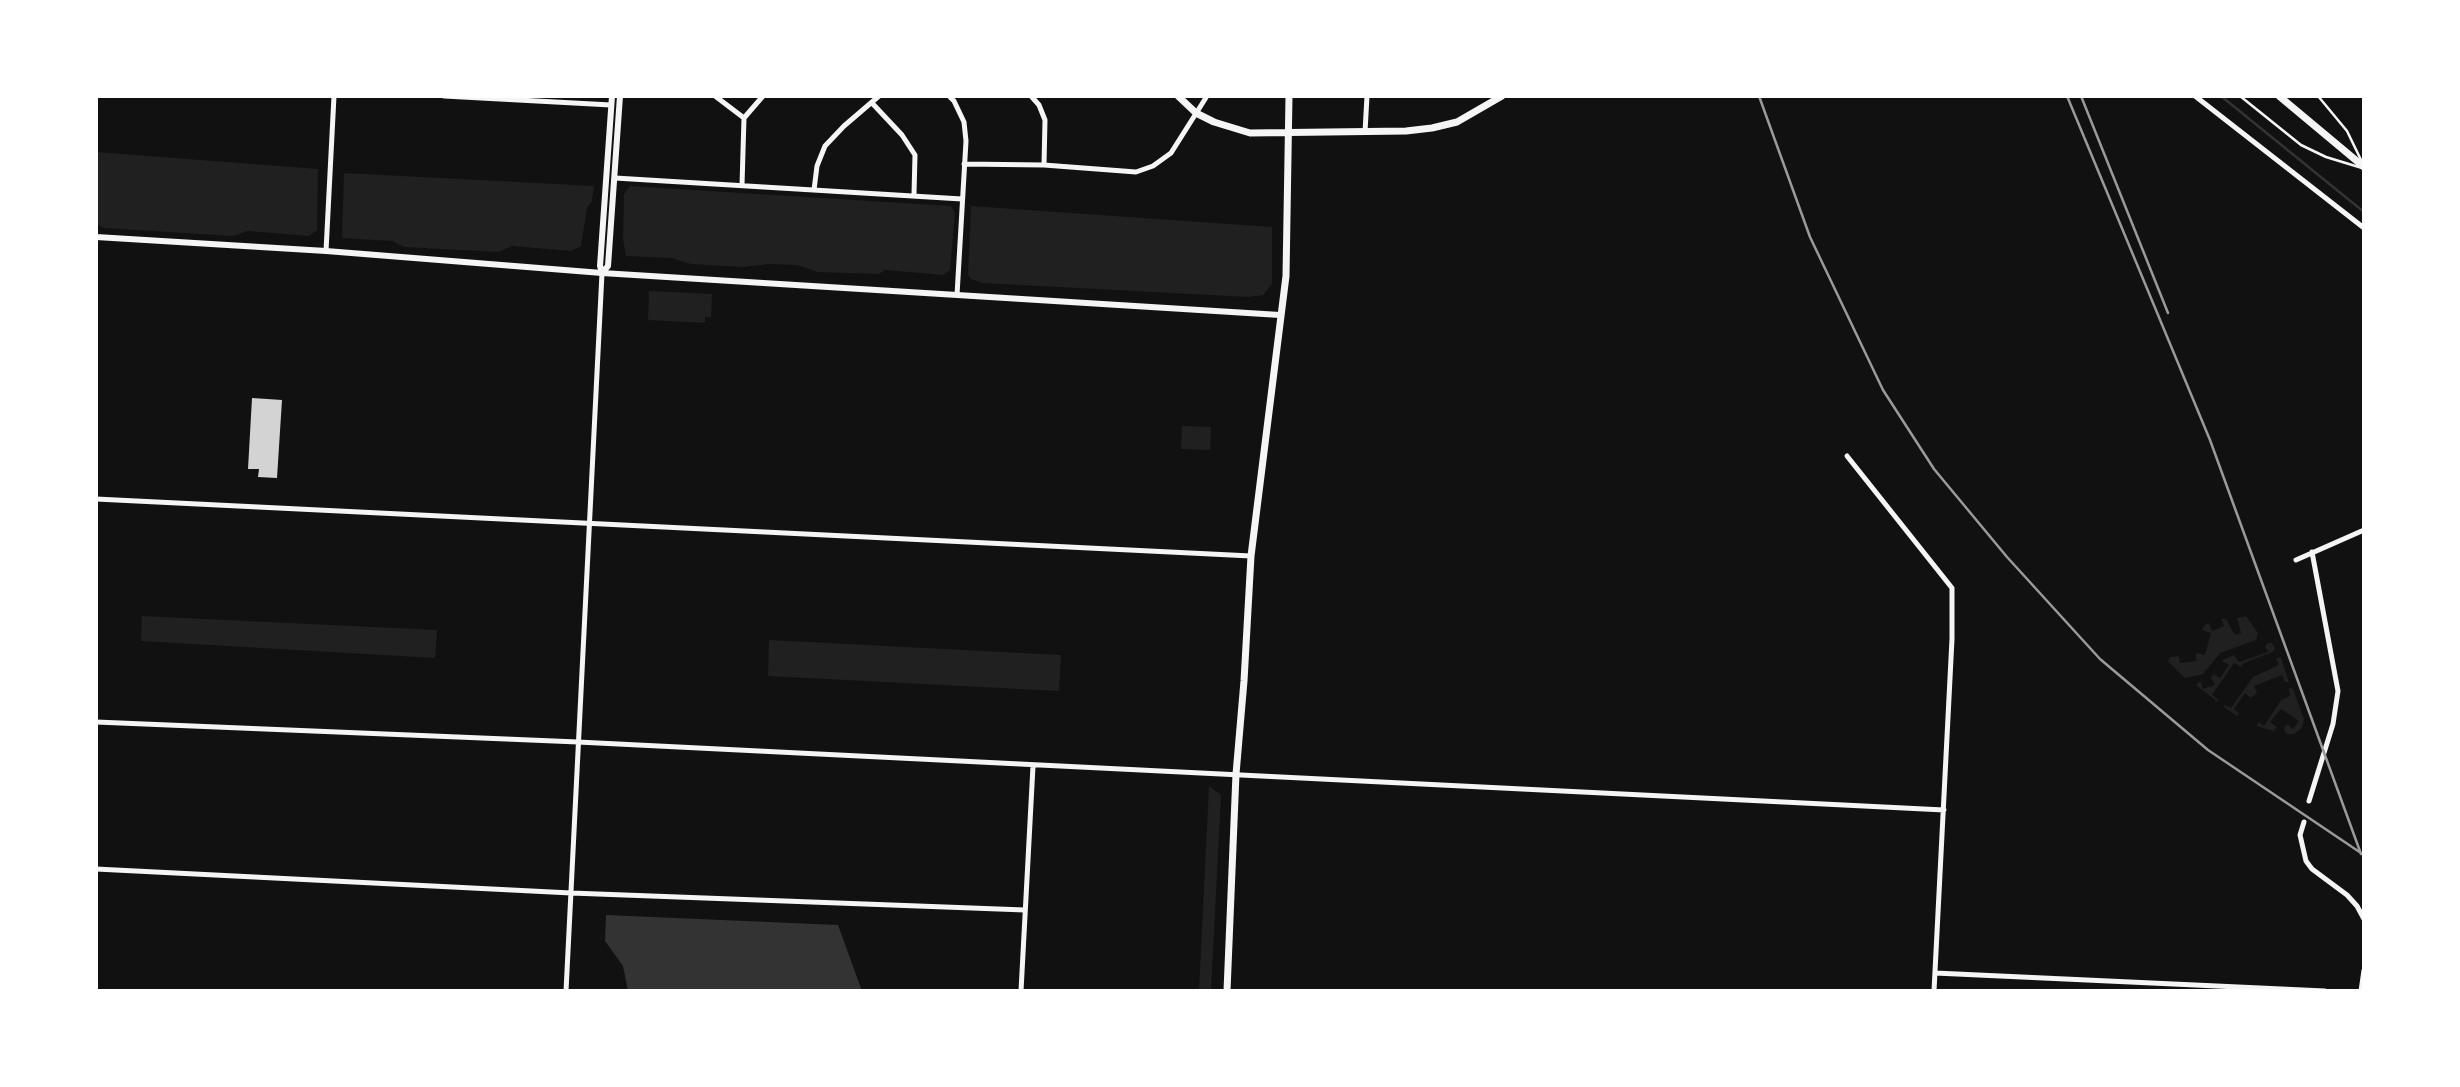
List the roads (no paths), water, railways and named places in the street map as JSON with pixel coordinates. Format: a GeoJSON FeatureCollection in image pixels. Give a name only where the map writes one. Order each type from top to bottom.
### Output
{"type":"FeatureCollection","features":[{"type":"Feature","properties":{"kind":"main road"},"geometry":{"type":"LineString","coordinates":[[1178,96],[1196,113],[1214,122],[1250,133],[1406,131],[1453,124],[1502,96]]}},
{"type":"Feature","properties":{"kind":"main road"},"geometry":{"type":"LineString","coordinates":[[1227,991],[1236,774],[1251,555],[1286,276],[1289,96]]}},
{"type":"Feature","properties":{"kind":"main road"},"geometry":{"type":"LineString","coordinates":[[2279,96],[2364,167]]}},
{"type":"Feature","properties":{"kind":"street"},"geometry":{"type":"LineString","coordinates":[[326,251],[334,96]]}},
{"type":"Feature","properties":{"kind":"street"},"geometry":{"type":"LineString","coordinates":[[444,96],[611,105]]}},
{"type":"Feature","properties":{"kind":"street"},"geometry":{"type":"LineString","coordinates":[[565,991],[590,523],[600,266],[612,96]]}},
{"type":"Feature","properties":{"kind":"street"},"geometry":{"type":"LineString","coordinates":[[601,273],[608,267],[620,96]]}},
{"type":"Feature","properties":{"kind":"street"},"geometry":{"type":"LineString","coordinates":[[715,96],[744,118]]}},
{"type":"Feature","properties":{"kind":"street"},"geometry":{"type":"LineString","coordinates":[[742,185],[744,118],[763,96]]}},
{"type":"Feature","properties":{"kind":"street"},"geometry":{"type":"LineString","coordinates":[[814,190],[817,166],[825,146],[879,96]]}},
{"type":"Feature","properties":{"kind":"street"},"geometry":{"type":"LineString","coordinates":[[949,96],[964,122],[966,141],[957,295]]}},
{"type":"Feature","properties":{"kind":"street"},"geometry":{"type":"LineString","coordinates":[[1031,96],[1039,105],[1045,120],[1044,165]]}},
{"type":"Feature","properties":{"kind":"street"},"geometry":{"type":"LineString","coordinates":[[964,164],[1044,165],[1136,172],[1153,166],[1171,153],[1207,96]]}},
{"type":"Feature","properties":{"kind":"street"},"geometry":{"type":"LineString","coordinates":[[1365,132],[1367,96]]}},
{"type":"Feature","properties":{"kind":"street"},"geometry":{"type":"LineString","coordinates":[[2195,96],[2364,228]]}},
{"type":"Feature","properties":{"kind":"street"},"geometry":{"type":"LineString","coordinates":[[872,103],[902,135],[915,155],[914,194]]}},
{"type":"Feature","properties":{"kind":"street"},"geometry":{"type":"LineString","coordinates":[[615,178],[962,199]]}},
{"type":"Feature","properties":{"kind":"street"},"geometry":{"type":"LineString","coordinates":[[96,237],[326,251],[601,273],[1280,316]]}},
{"type":"Feature","properties":{"kind":"street"},"geometry":{"type":"LineString","coordinates":[[1847,456],[1952,588],[1952,639],[1934,991]]}},
{"type":"Feature","properties":{"kind":"street"},"geometry":{"type":"LineString","coordinates":[[96,499],[1251,555]]}},
{"type":"Feature","properties":{"kind":"street"},"geometry":{"type":"LineString","coordinates":[[2296,560],[2364,530]]}},
{"type":"Feature","properties":{"kind":"street"},"geometry":{"type":"LineString","coordinates":[[2309,800],[2333,723],[2338,691],[2312,552]]}},
{"type":"Feature","properties":{"kind":"street"},"geometry":{"type":"LineString","coordinates":[[96,722],[578,742],[1944,810]]}},
{"type":"Feature","properties":{"kind":"street"},"geometry":{"type":"LineString","coordinates":[[1021,991],[1033,766]]}},
{"type":"Feature","properties":{"kind":"street"},"geometry":{"type":"LineString","coordinates":[[2304,822],[2300,835],[2306,861],[2312,869],[2347,895],[2364,919]]}},
{"type":"Feature","properties":{"kind":"street"},"geometry":{"type":"LineString","coordinates":[[96,869],[571,893],[1025,910]]}},
{"type":"Feature","properties":{"kind":"street"},"geometry":{"type":"LineString","coordinates":[[2361,991],[2364,970]]}},
{"type":"Feature","properties":{"kind":"street"},"geometry":{"type":"LineString","coordinates":[[1935,973],[2325,991]]}},
{"type":"Feature","properties":{"kind":"lane"},"geometry":{"type":"LineString","coordinates":[[2240,96],[2301,145],[2326,157],[2364,167]]}},
{"type":"Feature","properties":{"kind":"lane"},"geometry":{"type":"LineString","coordinates":[[2318,96],[2347,131],[2364,167]]}},
{"type":"Feature","properties":{"kind":"waterway"},"geometry":{"type":"LineString","coordinates":[[2221,96],[2364,212]]}},
{"type":"Feature","properties":{"kind":"railway"},"geometry":{"type":"LineString","coordinates":[[1759,96],[1810,237],[1883,390],[1934,469],[2007,557],[2100,659],[2208,750],[2364,855]]}},
{"type":"Feature","properties":{"kind":"railway"},"geometry":{"type":"LineString","coordinates":[[2067,96],[2210,440],[2361,854]]}},
{"type":"Feature","properties":{"kind":"railway"},"geometry":{"type":"LineString","coordinates":[[2081,96],[2168,313]]}}]}
